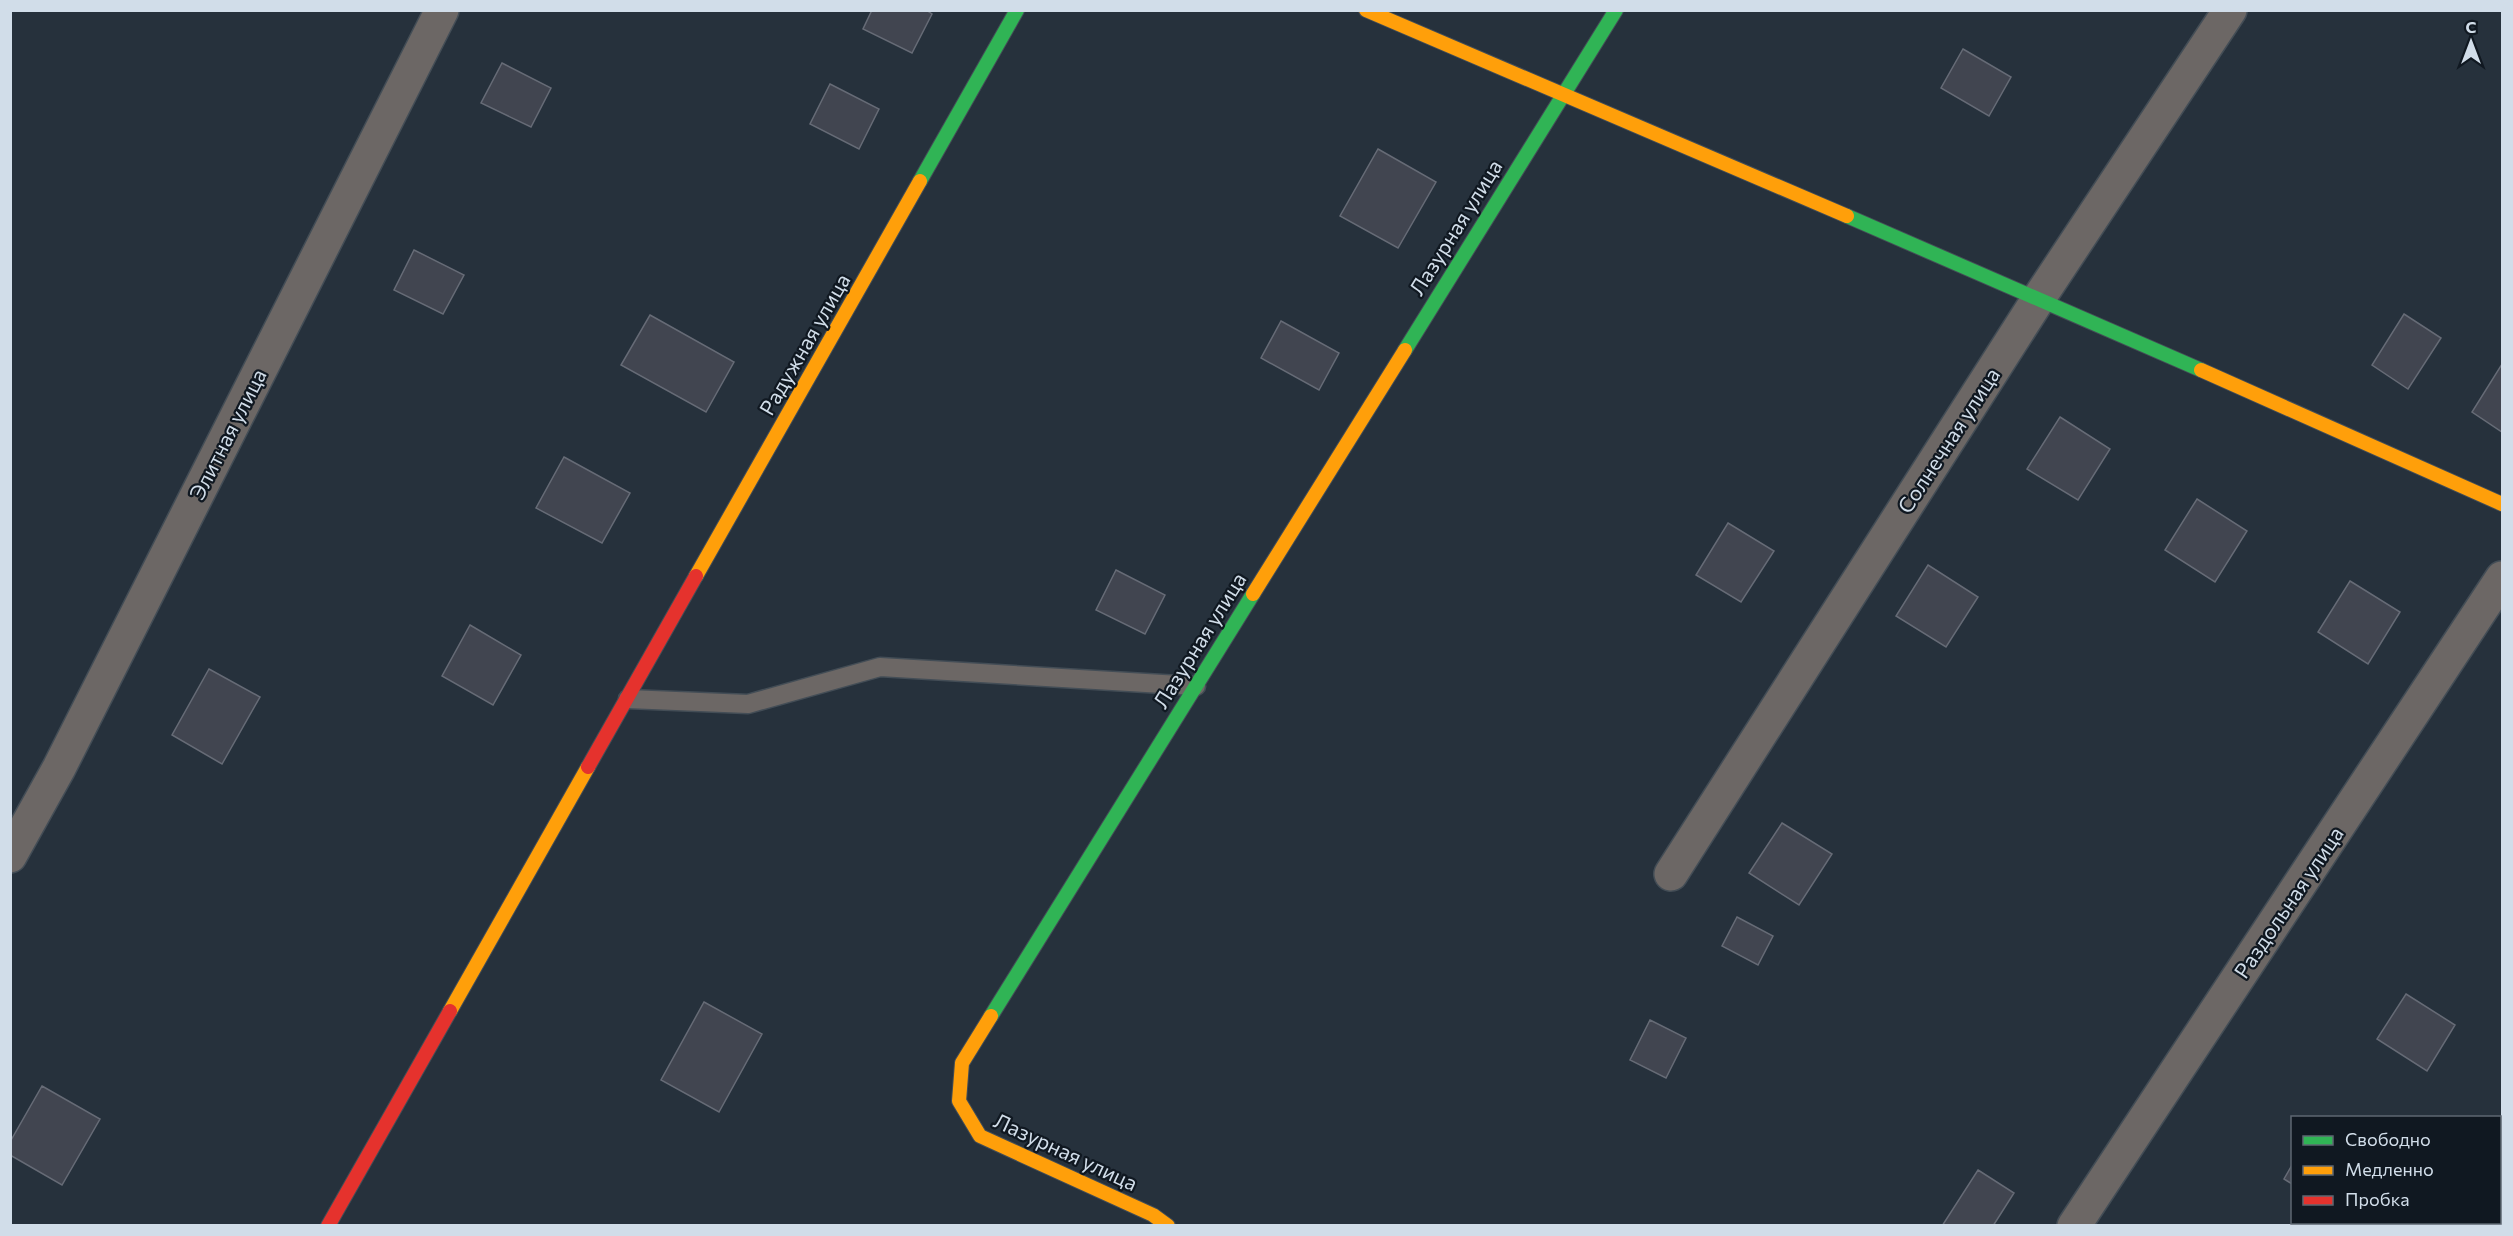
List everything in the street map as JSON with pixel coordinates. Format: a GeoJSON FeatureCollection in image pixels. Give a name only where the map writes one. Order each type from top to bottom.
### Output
{"type":"FeatureCollection","features":[{"type":"Feature","properties":{"kind":"street","name":"Элитная улица"},"geometry":{"type":"LineString","coordinates":[[10,856],[59,768],[442,10]]}},
{"type":"Feature","properties":{"kind":"street","name":"Радужная улица"},"geometry":{"type":"LineString","coordinates":[[328,1226],[1017,10]]}},
{"type":"Feature","properties":{"kind":"street"},"geometry":{"type":"LineString","coordinates":[[1366,10],[2038,298],[2502,504]]}},
{"type":"Feature","properties":{"kind":"street","name":"Лазурная улица"},"geometry":{"type":"LineString","coordinates":[[1168,1226],[1154,1215],[980,1136],[959,1101],[962,1063],[1616,10]]}},
{"type":"Feature","properties":{"kind":"street","name":"Солнечная улица"},"geometry":{"type":"LineString","coordinates":[[1671,874],[2038,298],[2229,10]]}},
{"type":"Feature","properties":{"kind":"street","name":"Раздольная улица"},"geometry":{"type":"LineString","coordinates":[[2074,1226],[2502,578]]}},
{"type":"Feature","properties":{"kind":"lane"},"geometry":{"type":"LineString","coordinates":[[628,699],[748,704],[880,667],[1196,686]]}},
{"type":"Feature","properties":{"kind":"building"},"geometry":{"type":"Polygon","coordinates":[[[872,10],[926,10],[932,14],[912,53],[863,29],[872,10]]]}},
{"type":"Feature","properties":{"kind":"building"},"geometry":{"type":"Polygon","coordinates":[[[1963,49],[2011,77],[1989,116],[1941,88],[1963,49]]]}},
{"type":"Feature","properties":{"kind":"building"},"geometry":{"type":"Polygon","coordinates":[[[502,63],[551,88],[531,127],[481,103],[502,63]]]}},
{"type":"Feature","properties":{"kind":"building"},"geometry":{"type":"Polygon","coordinates":[[[830,84],[879,109],[859,149],[810,124],[830,84]]]}},
{"type":"Feature","properties":{"kind":"building"},"geometry":{"type":"Polygon","coordinates":[[[1378,149],[1436,182],[1398,248],[1340,216],[1378,149]]]}},
{"type":"Feature","properties":{"kind":"building"},"geometry":{"type":"Polygon","coordinates":[[[414,250],[464,275],[443,314],[394,290],[414,250]]]}},
{"type":"Feature","properties":{"kind":"building"},"geometry":{"type":"Polygon","coordinates":[[[2404,314],[2441,338],[2408,389],[2372,365],[2404,314]]]}},
{"type":"Feature","properties":{"kind":"building"},"geometry":{"type":"Polygon","coordinates":[[[650,315],[734,362],[706,412],[621,365],[650,315]]]}},
{"type":"Feature","properties":{"kind":"building"},"geometry":{"type":"Polygon","coordinates":[[[1281,321],[1339,353],[1319,390],[1261,358],[1281,321]]]}},
{"type":"Feature","properties":{"kind":"building"},"geometry":{"type":"Polygon","coordinates":[[[2502,364],[2502,432],[2472,412],[2502,364]]]}},
{"type":"Feature","properties":{"kind":"building"},"geometry":{"type":"Polygon","coordinates":[[[2060,417],[2110,449],[2078,500],[2027,469],[2060,417]]]}},
{"type":"Feature","properties":{"kind":"building"},"geometry":{"type":"Polygon","coordinates":[[[564,457],[630,493],[602,543],[536,508],[564,457]]]}},
{"type":"Feature","properties":{"kind":"building"},"geometry":{"type":"Polygon","coordinates":[[[2197,499],[2247,531],[2215,582],[2165,550],[2197,499]]]}},
{"type":"Feature","properties":{"kind":"building"},"geometry":{"type":"Polygon","coordinates":[[[1728,523],[1774,551],[1741,602],[1696,575],[1728,523]]]}},
{"type":"Feature","properties":{"kind":"building"},"geometry":{"type":"Polygon","coordinates":[[[1928,565],[1978,597],[1946,647],[1896,616],[1928,565]]]}},
{"type":"Feature","properties":{"kind":"building"},"geometry":{"type":"Polygon","coordinates":[[[1116,570],[1165,595],[1145,634],[1096,610],[1116,570]]]}},
{"type":"Feature","properties":{"kind":"building"},"geometry":{"type":"Polygon","coordinates":[[[2350,581],[2400,612],[2368,664],[2318,632],[2350,581]]]}},
{"type":"Feature","properties":{"kind":"building"},"geometry":{"type":"Polygon","coordinates":[[[470,625],[521,655],[493,705],[442,676],[470,625]]]}},
{"type":"Feature","properties":{"kind":"building"},"geometry":{"type":"Polygon","coordinates":[[[209,669],[260,697],[222,764],[172,735],[209,669]]]}},
{"type":"Feature","properties":{"kind":"building"},"geometry":{"type":"Polygon","coordinates":[[[1782,823],[1832,854],[1799,905],[1749,873],[1782,823]]]}},
{"type":"Feature","properties":{"kind":"building"},"geometry":{"type":"Polygon","coordinates":[[[1737,917],[1773,936],[1758,965],[1722,946],[1737,917]]]}},
{"type":"Feature","properties":{"kind":"building"},"geometry":{"type":"Polygon","coordinates":[[[2406,994],[2455,1025],[2427,1071],[2377,1039],[2406,994]]]}},
{"type":"Feature","properties":{"kind":"building"},"geometry":{"type":"Polygon","coordinates":[[[704,1002],[762,1034],[719,1112],[661,1080],[704,1002]]]}},
{"type":"Feature","properties":{"kind":"building"},"geometry":{"type":"Polygon","coordinates":[[[1650,1020],[1686,1038],[1666,1078],[1630,1060],[1650,1020]]]}},
{"type":"Feature","properties":{"kind":"building"},"geometry":{"type":"Polygon","coordinates":[[[42,1086],[100,1119],[62,1185],[10,1155],[10,1142],[42,1086]]]}},
{"type":"Feature","properties":{"kind":"building"},"geometry":{"type":"Polygon","coordinates":[[[2291,1167],[2291,1183],[2284,1179],[2291,1167]]]}},
{"type":"Feature","properties":{"kind":"building"},"geometry":{"type":"Polygon","coordinates":[[[1978,1170],[2014,1193],[1993,1226],[1942,1226],[1978,1170]]]}},
{"type":"Feature","properties":{"kind":"traffic: fast"},"geometry":{"type":"LineString","coordinates":[[920,181],[1017,10]]}},
{"type":"Feature","properties":{"kind":"traffic: fast"},"geometry":{"type":"LineString","coordinates":[[1405,350],[1616,10]]}},
{"type":"Feature","properties":{"kind":"traffic: fast"},"geometry":{"type":"LineString","coordinates":[[1847,216],[2201,370]]}},
{"type":"Feature","properties":{"kind":"traffic: fast"},"geometry":{"type":"LineString","coordinates":[[991,1016],[1253,594]]}},
{"type":"Feature","properties":{"kind":"traffic: slow"},"geometry":{"type":"LineString","coordinates":[[1366,10],[1847,216]]}},
{"type":"Feature","properties":{"kind":"traffic: slow"},"geometry":{"type":"LineString","coordinates":[[696,576],[920,181]]}},
{"type":"Feature","properties":{"kind":"traffic: slow"},"geometry":{"type":"LineString","coordinates":[[1253,594],[1405,350]]}},
{"type":"Feature","properties":{"kind":"traffic: slow"},"geometry":{"type":"LineString","coordinates":[[2201,370],[2502,504]]}},
{"type":"Feature","properties":{"kind":"traffic: slow"},"geometry":{"type":"LineString","coordinates":[[450,1011],[588,767]]}},
{"type":"Feature","properties":{"kind":"traffic: slow"},"geometry":{"type":"LineString","coordinates":[[991,1016],[962,1063],[959,1101],[980,1136],[1153,1215],[1168,1226]]}},
{"type":"Feature","properties":{"kind":"traffic: jam"},"geometry":{"type":"LineString","coordinates":[[588,767],[696,576]]}},
{"type":"Feature","properties":{"kind":"traffic: jam"},"geometry":{"type":"LineString","coordinates":[[328,1226],[450,1011]]}}]}
